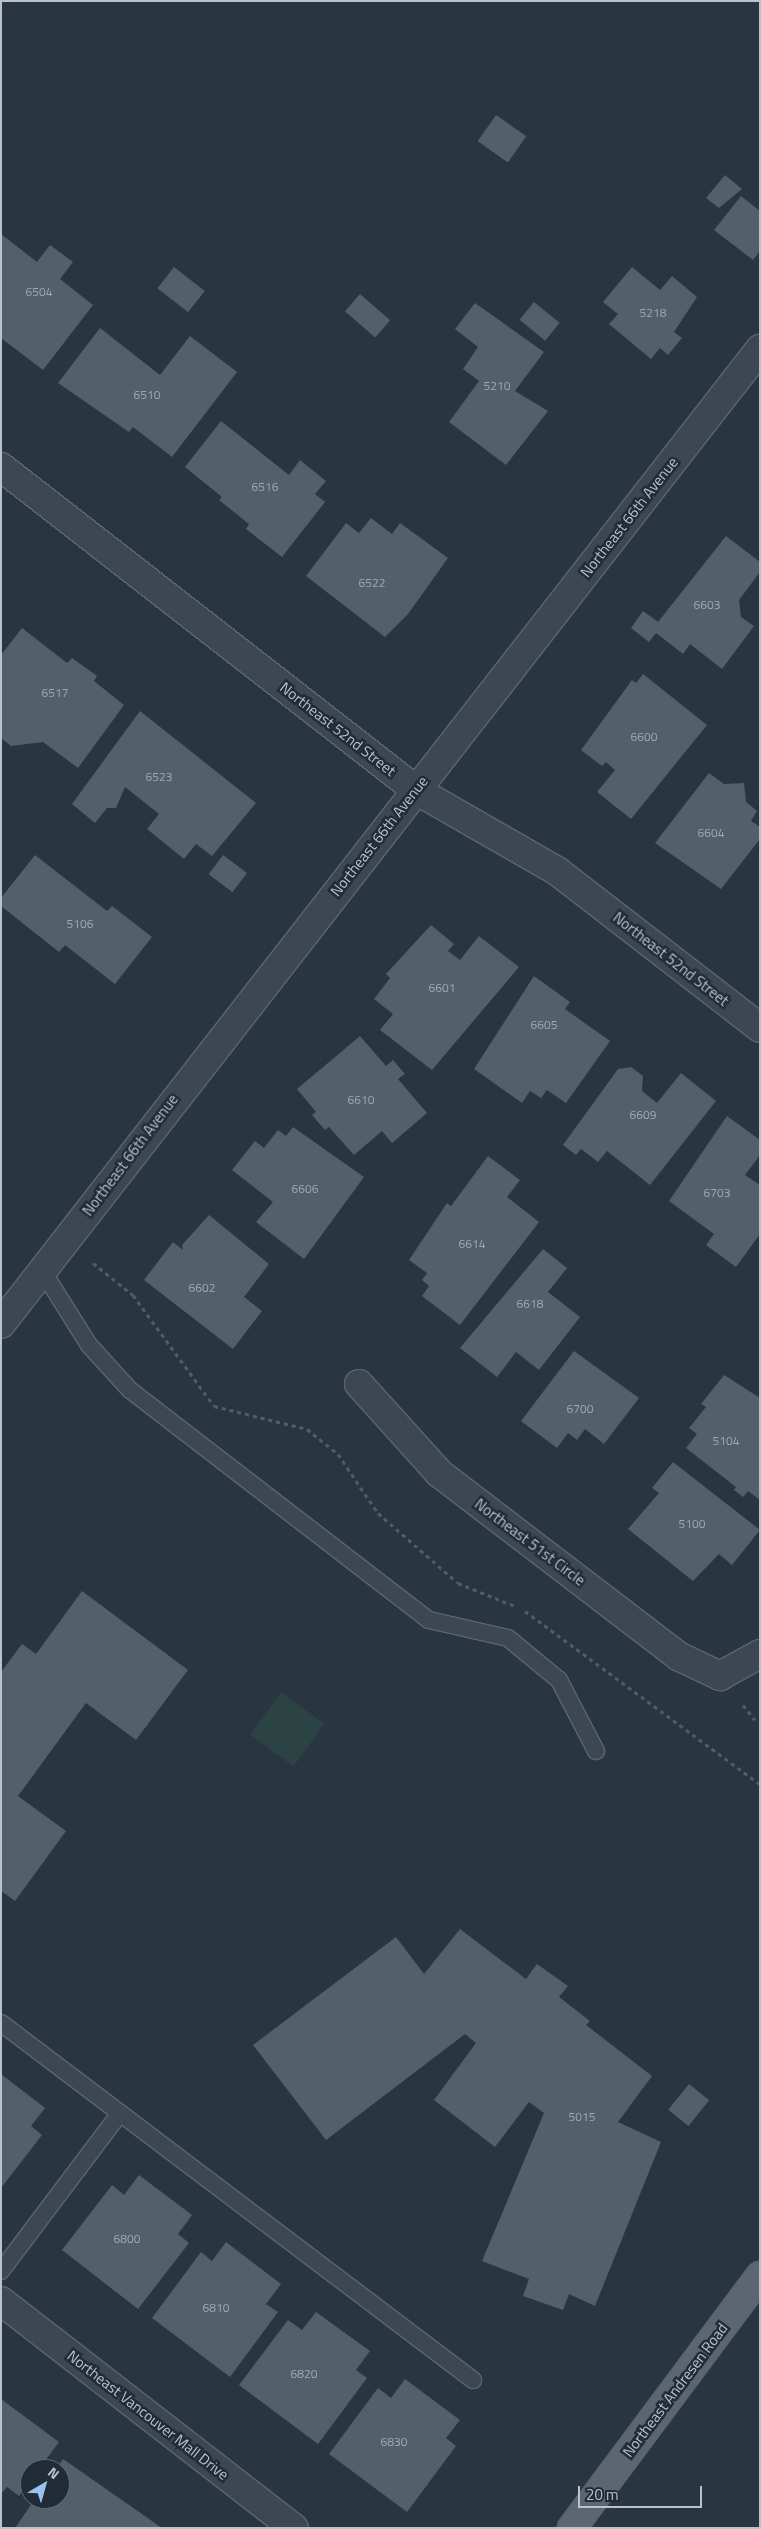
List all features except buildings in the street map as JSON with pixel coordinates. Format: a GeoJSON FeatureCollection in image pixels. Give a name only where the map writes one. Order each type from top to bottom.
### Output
{"type":"FeatureCollection","features":[{"type":"Feature","properties":{"kind":"main road","name":"Northeast Andresen Road"},"geometry":{"type":"LineString","coordinates":[[572,2528],[760,2276]]}},
{"type":"Feature","properties":{"kind":"street","name":"Northeast 66th Avenue"},"geometry":{"type":"LineString","coordinates":[[1,1324],[760,349]]}},
{"type":"Feature","properties":{"kind":"street","name":"Northeast 52nd Street"},"geometry":{"type":"LineString","coordinates":[[1,467],[416,790],[557,871],[760,1028]]}},
{"type":"Feature","properties":{"kind":"street","name":"Northeast 51st Circle"},"geometry":{"type":"LineString","coordinates":[[359,1384],[439,1473],[678,1656],[720,1676],[760,1654]]}},
{"type":"Feature","properties":{"kind":"street","name":"Northeast Vancouver Mall Drive"},"geometry":{"type":"LineString","coordinates":[[1,2302],[294,2528]]}},
{"type":"Feature","properties":{"kind":"lane"},"geometry":{"type":"LineString","coordinates":[[42,1270],[89,1345],[130,1390],[429,1620],[508,1638],[559,1680],[596,1751]]}},
{"type":"Feature","properties":{"kind":"lane"},"geometry":{"type":"LineString","coordinates":[[1,2023],[472,2380]]}},
{"type":"Feature","properties":{"kind":"lane"},"geometry":{"type":"LineString","coordinates":[[1,2271],[120,2113]]}},
{"type":"Feature","properties":{"kind":"path"},"geometry":{"type":"LineString","coordinates":[[84,1256],[132,1295],[214,1406],[307,1429],[338,1454],[378,1513],[458,1583],[536,1615],[760,1784]]}},
{"type":"Feature","properties":{"kind":"green space"},"geometry":{"type":"Polygon","coordinates":[[[281,1692],[325,1724],[294,1767],[250,1735],[281,1692]]]}}]}
